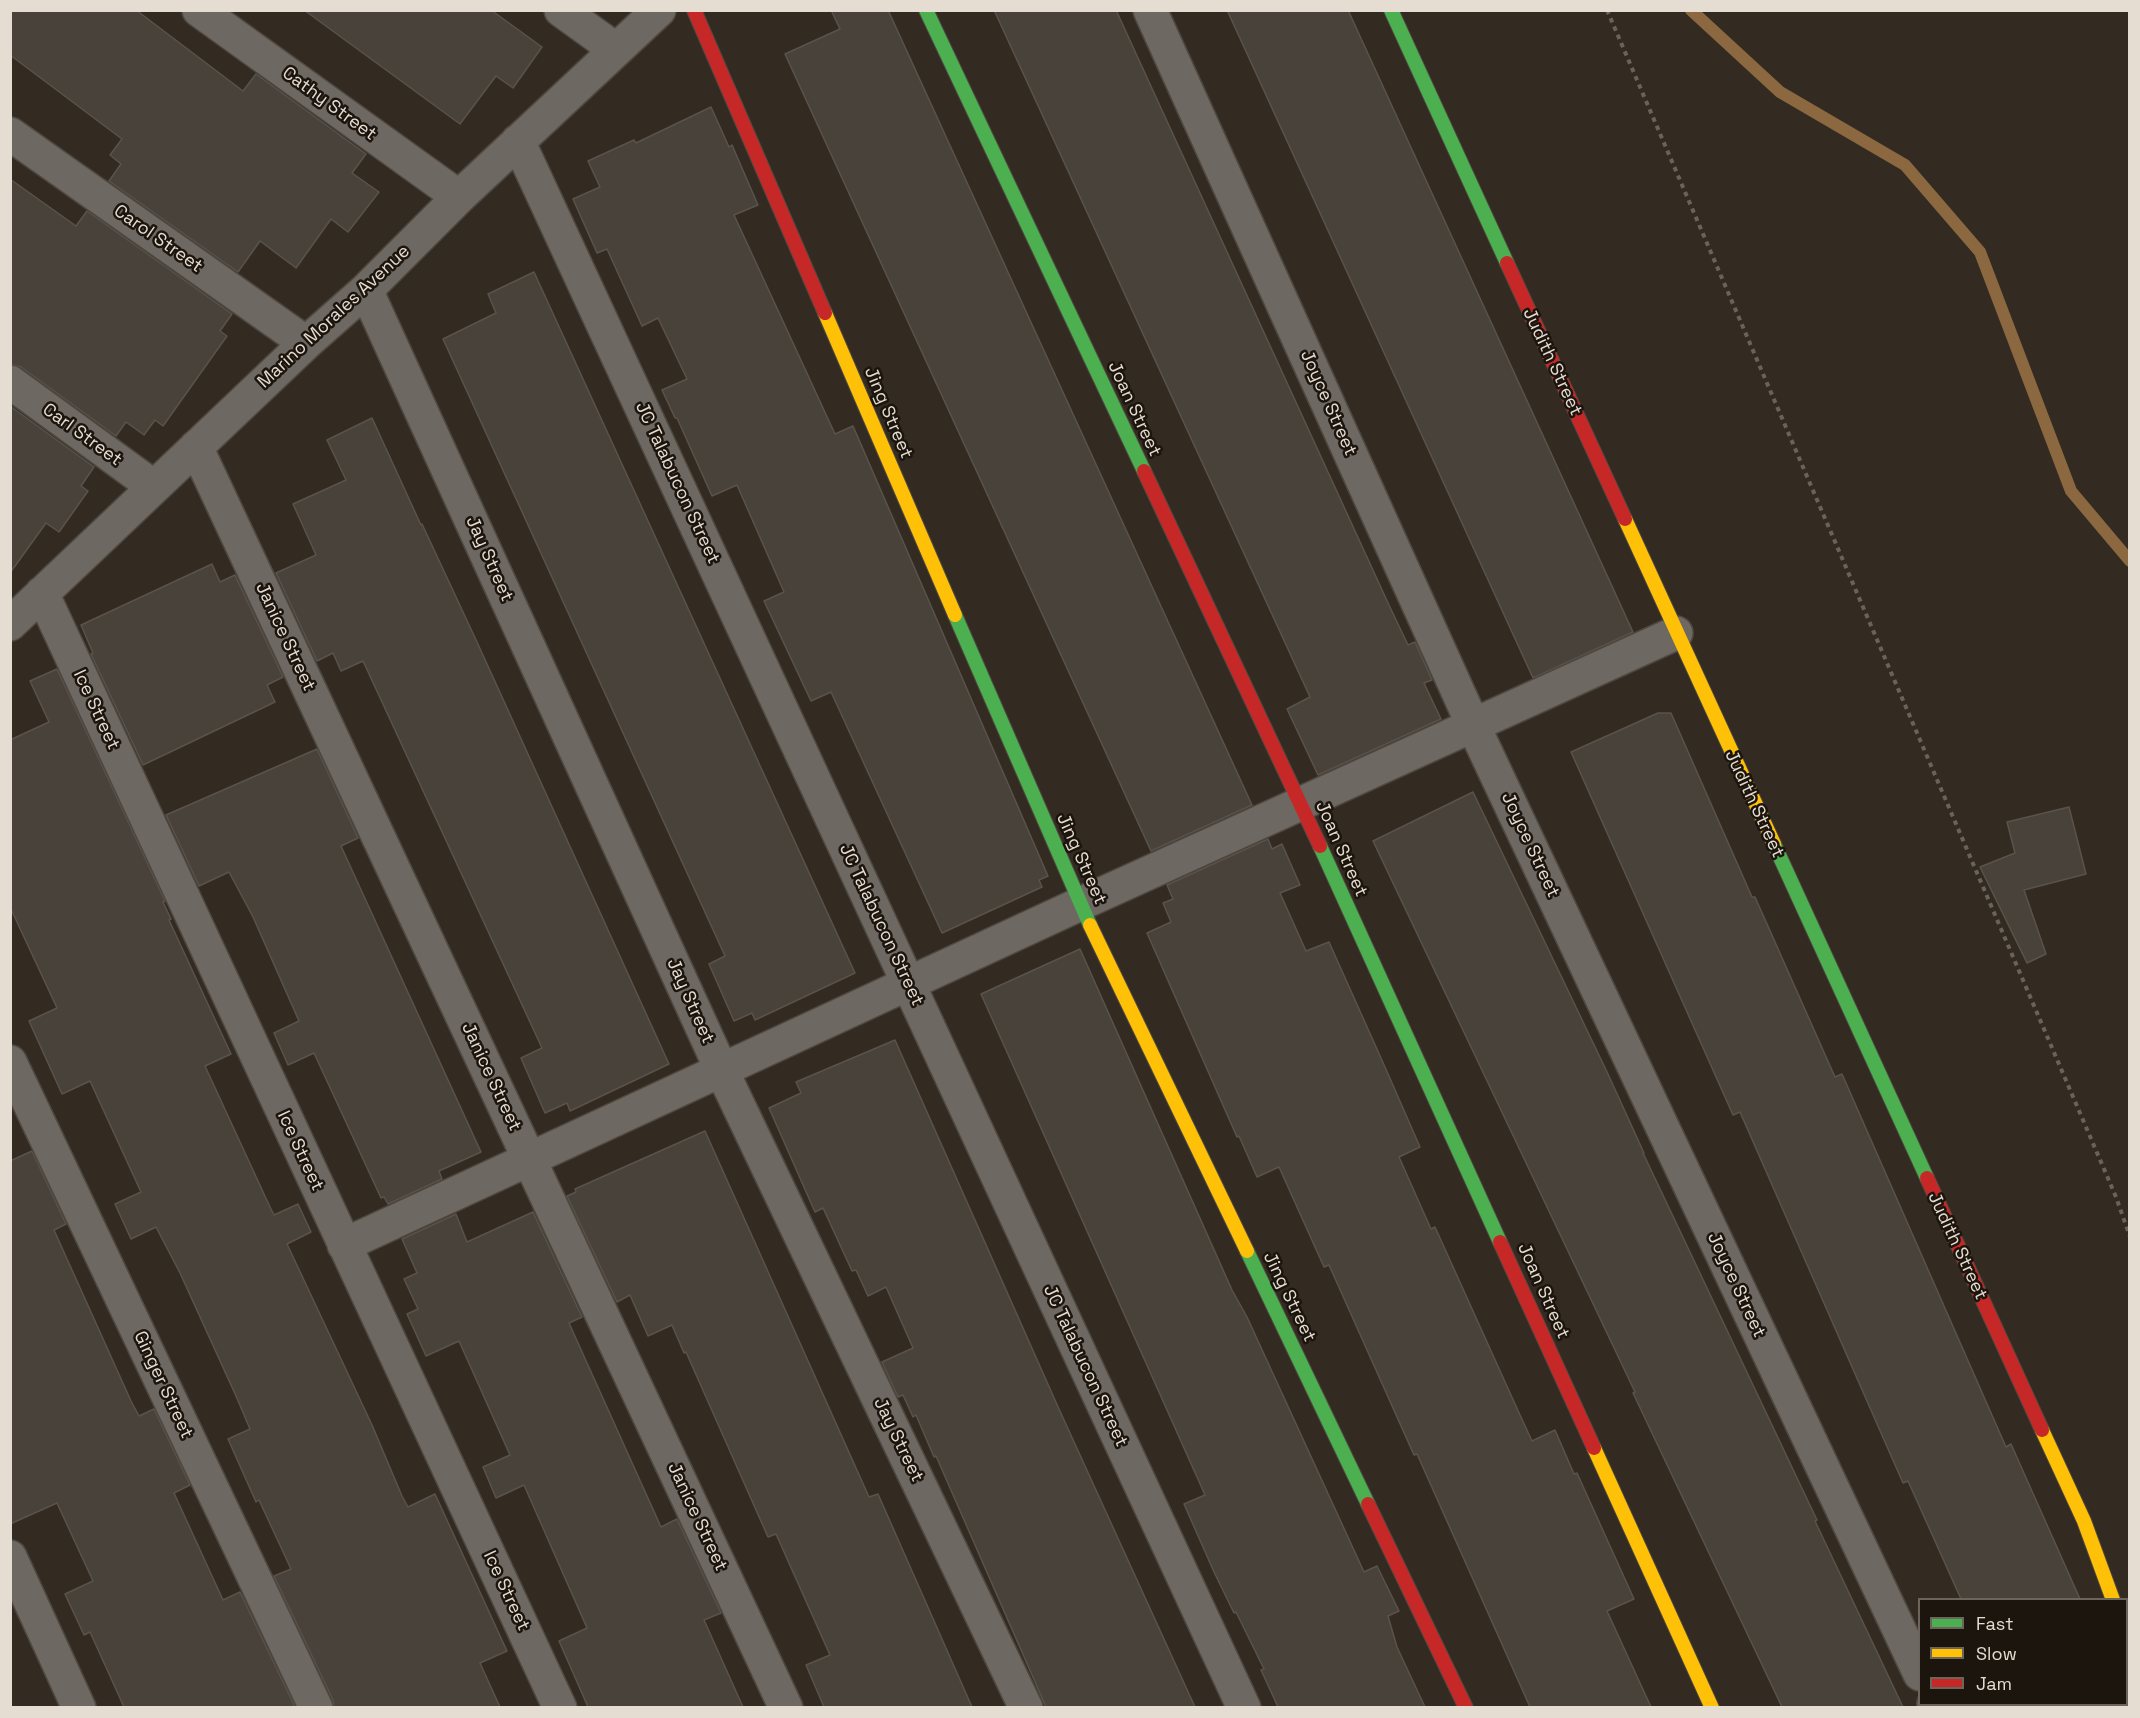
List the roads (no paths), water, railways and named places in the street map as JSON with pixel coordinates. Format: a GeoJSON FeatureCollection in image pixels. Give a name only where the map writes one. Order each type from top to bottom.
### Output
{"type":"FeatureCollection","features":[{"type":"Feature","properties":{"kind":"street","name":"Cathy Street"},"geometry":{"type":"LineString","coordinates":[[200,10],[459,197]]}},
{"type":"Feature","properties":{"kind":"street"},"geometry":{"type":"LineString","coordinates":[[561,10],[615,50]]}},
{"type":"Feature","properties":{"kind":"street","name":"Marino Morales Avenue"},"geometry":{"type":"LineString","coordinates":[[10,624],[306,343],[366,290],[459,197],[659,10]]}},
{"type":"Feature","properties":{"kind":"street","name":"Jing Street"},"geometry":{"type":"LineString","coordinates":[[694,10],[1080,904],[1466,1707]]}},
{"type":"Feature","properties":{"kind":"street","name":"Joan Street"},"geometry":{"type":"LineString","coordinates":[[926,10],[1301,804],[1712,1707]]}},
{"type":"Feature","properties":{"kind":"street","name":"Joyce Street"},"geometry":{"type":"LineString","coordinates":[[1150,10],[1473,725],[1918,1670]]}},
{"type":"Feature","properties":{"kind":"street","name":"Judith Street"},"geometry":{"type":"LineString","coordinates":[[1391,10],[2084,1521],[2113,1598]]}},
{"type":"Feature","properties":{"kind":"street","name":"Carol Street"},"geometry":{"type":"LineString","coordinates":[[10,134],[306,343]]}},
{"type":"Feature","properties":{"kind":"street","name":"JC Talabucon Street"},"geometry":{"type":"LineString","coordinates":[[518,141],[1244,1707]]}},
{"type":"Feature","properties":{"kind":"street","name":"Jay Street"},"geometry":{"type":"LineString","coordinates":[[366,290],[722,1071],[1026,1707]]}},
{"type":"Feature","properties":{"kind":"street","name":"Carl Street"},"geometry":{"type":"LineString","coordinates":[[10,382],[154,487]]}},
{"type":"Feature","properties":{"kind":"street","name":"Janice Street"},"geometry":{"type":"LineString","coordinates":[[196,447],[786,1707]]}},
{"type":"Feature","properties":{"kind":"street","name":"Ice Street"},"geometry":{"type":"LineString","coordinates":[[42,593],[560,1707]]}},
{"type":"Feature","properties":{"kind":"street"},"geometry":{"type":"LineString","coordinates":[[344,1245],[1080,904],[1676,633]]}},
{"type":"Feature","properties":{"kind":"street","name":"Ginger Street"},"geometry":{"type":"LineString","coordinates":[[10,1062],[316,1707]]}},
{"type":"Feature","properties":{"kind":"street"},"geometry":{"type":"LineString","coordinates":[[10,1557],[79,1707]]}},
{"type":"Feature","properties":{"kind":"waterway"},"geometry":{"type":"LineString","coordinates":[[1691,10],[1780,92],[1905,165],[1980,252],[2071,491],[2130,561]]}}]}
